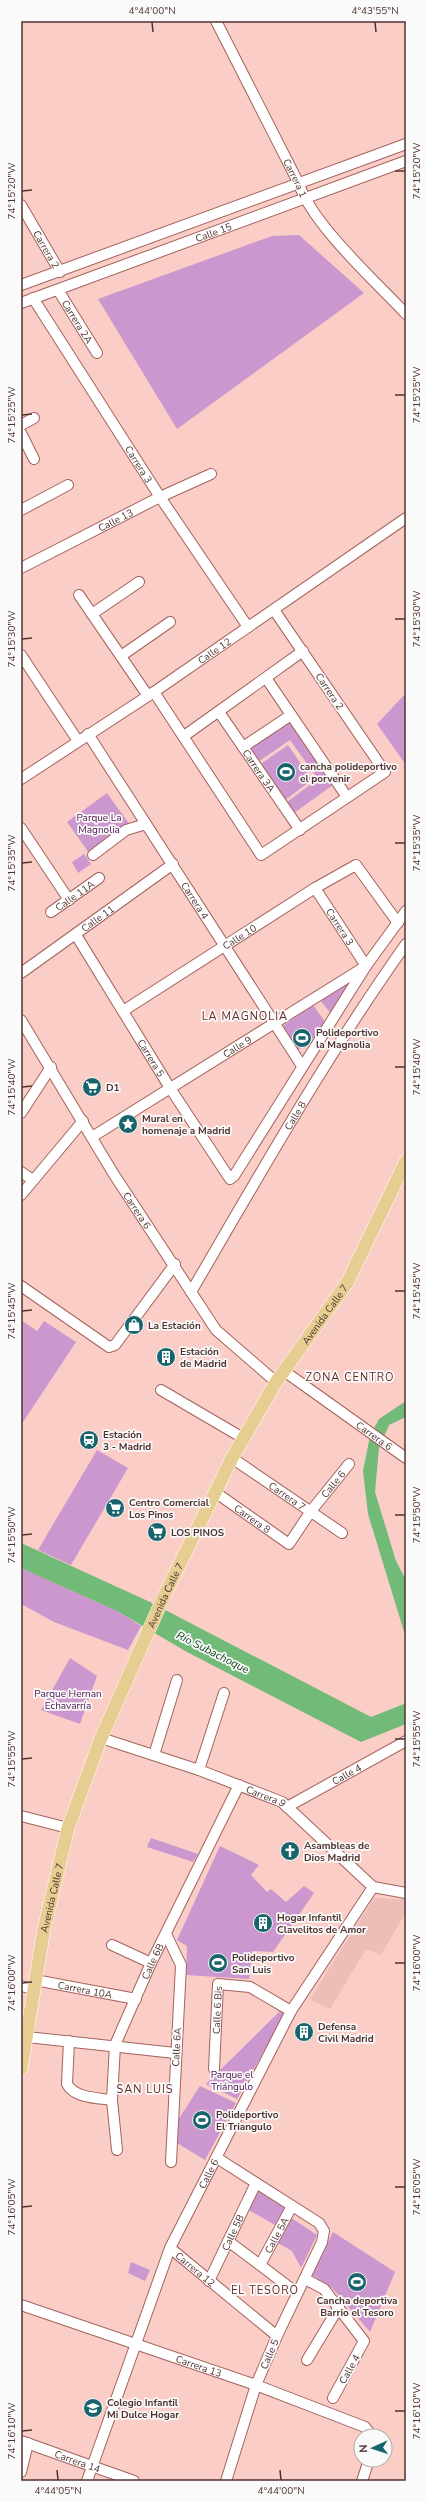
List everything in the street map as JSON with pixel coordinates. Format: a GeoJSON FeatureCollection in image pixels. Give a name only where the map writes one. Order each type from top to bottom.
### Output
{"type":"FeatureCollection","features":[{"type":"Feature","properties":{"kind":"main road","name":"Avenida Calle 7"},"geometry":{"type":"LineString","coordinates":[[21,2069],[26,2037],[30,1985],[68,1828],[101,1738],[164,1596],[232,1458],[276,1382],[347,1282],[406,1161]]}},
{"type":"Feature","properties":{"kind":"street","name":"Carrera 1"},"geometry":{"type":"LineString","coordinates":[[216,21],[299,184],[304,199],[332,234],[406,314]]}},
{"type":"Feature","properties":{"kind":"street","name":"Calle 15"},"geometry":{"type":"LineString","coordinates":[[21,285],[60,272],[406,144]]}},
{"type":"Feature","properties":{"kind":"street","name":"Calle 15"},"geometry":{"type":"LineString","coordinates":[[21,303],[406,161]]}},
{"type":"Feature","properties":{"kind":"street","name":"Carrera 2"},"geometry":{"type":"LineString","coordinates":[[21,205],[60,272]]}},
{"type":"Feature","properties":{"kind":"street"},"geometry":{"type":"LineString","coordinates":[[130,245],[138,261]]}},
{"type":"Feature","properties":{"kind":"street","name":"Carrera 2A"},"geometry":{"type":"LineString","coordinates":[[58,290],[97,353]]}},
{"type":"Feature","properties":{"kind":"street","name":"Carrera 3"},"geometry":{"type":"LineString","coordinates":[[33,298],[160,497],[248,628]]}},
{"type":"Feature","properties":{"kind":"street"},"geometry":{"type":"LineString","coordinates":[[21,425],[34,418]]}},
{"type":"Feature","properties":{"kind":"street"},"geometry":{"type":"LineString","coordinates":[[21,433],[34,458]]}},
{"type":"Feature","properties":{"kind":"street","name":"Calle 13"},"geometry":{"type":"LineString","coordinates":[[21,568],[160,497],[211,474]]}},
{"type":"Feature","properties":{"kind":"street"},"geometry":{"type":"LineString","coordinates":[[21,510],[68,485]]}},
{"type":"Feature","properties":{"kind":"street","name":"Calle 12"},"geometry":{"type":"LineString","coordinates":[[22,776],[151,694],[406,518]]}},
{"type":"Feature","properties":{"kind":"street"},"geometry":{"type":"LineString","coordinates":[[92,614],[139,582]]}},
{"type":"Feature","properties":{"kind":"street"},"geometry":{"type":"LineString","coordinates":[[79,595],[121,656],[184,736],[261,856],[347,797],[266,678]]}},
{"type":"Feature","properties":{"kind":"street","name":"Carrera 2"},"geometry":{"type":"LineString","coordinates":[[274,610],[385,772],[347,797]]}},
{"type":"Feature","properties":{"kind":"street"},"geometry":{"type":"LineString","coordinates":[[121,656],[170,622]]}},
{"type":"Feature","properties":{"kind":"street"},"geometry":{"type":"LineString","coordinates":[[184,736],[303,651]]}},
{"type":"Feature","properties":{"kind":"street"},"geometry":{"type":"LineString","coordinates":[[21,655],[78,741]]}},
{"type":"Feature","properties":{"kind":"street","name":"Carrera 3A"},"geometry":{"type":"LineString","coordinates":[[219,712],[300,830]]}},
{"type":"Feature","properties":{"kind":"street"},"geometry":{"type":"LineString","coordinates":[[243,747],[291,715]]}},
{"type":"Feature","properties":{"kind":"street","name":"Carrera 4"},"geometry":{"type":"LineString","coordinates":[[88,734],[302,1066]]}},
{"type":"Feature","properties":{"kind":"street"},"geometry":{"type":"LineString","coordinates":[[92,855],[126,830],[146,824]]}},
{"type":"Feature","properties":{"kind":"street"},"geometry":{"type":"LineString","coordinates":[[21,828],[69,900]]}},
{"type":"Feature","properties":{"kind":"street","name":"Calle 11"},"geometry":{"type":"LineString","coordinates":[[21,973],[173,864]]}},
{"type":"Feature","properties":{"kind":"street","name":"Calle 10"},"geometry":{"type":"LineString","coordinates":[[123,1011],[315,888],[356,865],[398,923]]}},
{"type":"Feature","properties":{"kind":"street","name":"Calle 11A"},"geometry":{"type":"LineString","coordinates":[[50,912],[99,878]]}},
{"type":"Feature","properties":{"kind":"street","name":"Carrera 3"},"geometry":{"type":"LineString","coordinates":[[315,888],[366,966]]}},
{"type":"Feature","properties":{"kind":"street","name":"Calle 9"},"geometry":{"type":"LineString","coordinates":[[92,1137],[273,1022],[366,966],[406,912]]}},
{"type":"Feature","properties":{"kind":"street","name":"Carrera 5"},"geometry":{"type":"LineString","coordinates":[[76,935],[170,1088],[230,1179],[234,1176],[302,1066]]}},
{"type":"Feature","properties":{"kind":"street","name":"Calle 8"},"geometry":{"type":"LineString","coordinates":[[191,1292],[322,1072],[372,992],[406,944]]}},
{"type":"Feature","properties":{"kind":"street"},"geometry":{"type":"LineString","coordinates":[[302,1066],[366,966]]}},
{"type":"Feature","properties":{"kind":"street","name":"Carrera 6"},"geometry":{"type":"LineString","coordinates":[[22,1026],[51,1067],[92,1137],[216,1330],[276,1382]]}},
{"type":"Feature","properties":{"kind":"street"},"geometry":{"type":"LineString","coordinates":[[21,1113],[51,1067]]}},
{"type":"Feature","properties":{"kind":"street"},"geometry":{"type":"LineString","coordinates":[[21,1195],[83,1121]]}},
{"type":"Feature","properties":{"kind":"street"},"geometry":{"type":"LineString","coordinates":[[21,1172],[33,1180]]}},
{"type":"Feature","properties":{"kind":"street"},"geometry":{"type":"LineString","coordinates":[[21,1286],[109,1347],[114,1345],[175,1264]]}},
{"type":"Feature","properties":{"kind":"street","name":"Carrera 6"},"geometry":{"type":"LineString","coordinates":[[284,1371],[406,1457]]}},
{"type":"Feature","properties":{"kind":"street"},"geometry":{"type":"LineString","coordinates":[[161,1390],[243,1438]]}},
{"type":"Feature","properties":{"kind":"street","name":"Carrera 7"},"geometry":{"type":"LineString","coordinates":[[232,1458],[342,1533]]}},
{"type":"Feature","properties":{"kind":"street","name":"Calle 6"},"geometry":{"type":"LineString","coordinates":[[289,1544],[311,1511],[349,1464]]}},
{"type":"Feature","properties":{"kind":"street","name":"Carrera 8"},"geometry":{"type":"LineString","coordinates":[[215,1492],[289,1544]]}},
{"type":"Feature","properties":{"kind":"street"},"geometry":{"type":"LineString","coordinates":[[154,1756],[177,1680]]}},
{"type":"Feature","properties":{"kind":"street"},"geometry":{"type":"LineString","coordinates":[[199,1770],[224,1693]]}},
{"type":"Feature","properties":{"kind":"street","name":"Carrera 9"},"geometry":{"type":"LineString","coordinates":[[101,1738],[199,1770],[282,1802],[373,1887]]}},
{"type":"Feature","properties":{"kind":"street","name":"Calle 4"},"geometry":{"type":"LineString","coordinates":[[287,1807],[406,1741]]}},
{"type":"Feature","properties":{"kind":"street","name":"Calle 6B"},"geometry":{"type":"LineString","coordinates":[[117,2150],[112,2100],[115,2046],[151,1963],[167,1936],[193,1876],[239,1785]]}},
{"type":"Feature","properties":{"kind":"street"},"geometry":{"type":"LineString","coordinates":[[21,1816],[68,1828]]}},
{"type":"Feature","properties":{"kind":"street"},"geometry":{"type":"LineString","coordinates":[[373,1887],[403,1890]]}},
{"type":"Feature","properties":{"kind":"street","name":"Calle 6"},"geometry":{"type":"LineString","coordinates":[[87,2481],[170,2248],[291,2011],[373,1887]]}},
{"type":"Feature","properties":{"kind":"street","name":"Calle 6A"},"geometry":{"type":"LineString","coordinates":[[167,1936],[181,1965],[175,2053],[171,2162]]}},
{"type":"Feature","properties":{"kind":"street"},"geometry":{"type":"LineString","coordinates":[[112,1945],[151,1963]]}},
{"type":"Feature","properties":{"kind":"street","name":"Calle 6 Bis"},"geometry":{"type":"LineString","coordinates":[[214,2068],[218,1984],[250,1987],[291,2011]]}},
{"type":"Feature","properties":{"kind":"street","name":"Carrera 10A"},"geometry":{"type":"LineString","coordinates":[[30,1985],[136,1999]]}},
{"type":"Feature","properties":{"kind":"street"},"geometry":{"type":"LineString","coordinates":[[26,2037],[175,2053]]}},
{"type":"Feature","properties":{"kind":"street"},"geometry":{"type":"LineString","coordinates":[[70,2041],[67,2084],[70,2089],[80,2094],[112,2100]]}},
{"type":"Feature","properties":{"kind":"street"},"geometry":{"type":"LineString","coordinates":[[217,2158],[292,2206]]}},
{"type":"Feature","properties":{"kind":"street","name":"Calle 5B"},"geometry":{"type":"LineString","coordinates":[[209,2281],[256,2183]]}},
{"type":"Feature","properties":{"kind":"street","name":"Calle 5"},"geometry":{"type":"LineString","coordinates":[[226,2481],[256,2385],[277,2336],[322,2242],[324,2231],[319,2222],[292,2206]]}},
{"type":"Feature","properties":{"kind":"street","name":"Calle 5A"},"geometry":{"type":"LineString","coordinates":[[260,2265],[292,2206]]}},
{"type":"Feature","properties":{"kind":"street"},"geometry":{"type":"LineString","coordinates":[[228,2240],[297,2293]]}},
{"type":"Feature","properties":{"kind":"street","name":"Carrera 12"},"geometry":{"type":"LineString","coordinates":[[170,2248],[277,2336]]}},
{"type":"Feature","properties":{"kind":"street"},"geometry":{"type":"LineString","coordinates":[[305,2279],[324,2289],[339,2307],[307,2360]]}},
{"type":"Feature","properties":{"kind":"street","name":"Carrera 13"},"geometry":{"type":"LineString","coordinates":[[21,2305],[256,2385],[366,2428]]}},
{"type":"Feature","properties":{"kind":"street","name":"Calle 4"},"geometry":{"type":"LineString","coordinates":[[333,2398],[364,2341],[339,2307]]}},
{"type":"Feature","properties":{"kind":"street"},"geometry":{"type":"LineString","coordinates":[[21,2472],[24,2442]]}},
{"type":"Feature","properties":{"kind":"street","name":"Carrera 14"},"geometry":{"type":"LineString","coordinates":[[24,2442],[134,2481]]}},
{"type":"Feature","properties":{"kind":"street"},"geometry":{"type":"LineString","coordinates":[[362,2481],[366,2468]]}},
{"type":"Feature","properties":{"kind":"shaded area"},"geometry":{"type":"Polygon","coordinates":[[[374,1898],[406,1899],[406,1912],[381,1955],[366,1949],[330,2009],[310,1999],[374,1898]]]}},
{"type":"Feature","properties":{"kind":"green space"},"geometry":{"type":"Polygon","coordinates":[[[299,235],[364,293],[177,429],[98,299],[272,236],[299,235]]]}},
{"type":"Feature","properties":{"kind":"green space"},"geometry":{"type":"Polygon","coordinates":[[[406,693],[406,765],[377,724],[406,693]]]}},
{"type":"Feature","properties":{"kind":"green space"},"geometry":{"type":"Polygon","coordinates":[[[290,722],[333,785],[294,813],[287,802],[318,779],[290,740],[258,762],[249,750],[290,722]]]}},
{"type":"Feature","properties":{"kind":"green space","name":"cancha polideportivo el porvenir"},"geometry":{"type":"Polygon","coordinates":[[[288,745],[312,780],[285,800],[259,765],[288,745]]]}},
{"type":"Feature","properties":{"kind":"green space","name":"Parque La Magnolia"},"geometry":{"type":"Polygon","coordinates":[[[107,793],[130,825],[89,853],[67,822],[107,793]]]}},
{"type":"Feature","properties":{"kind":"green space"},"geometry":{"type":"Polygon","coordinates":[[[84,854],[91,864],[78,873],[72,862],[84,854]]]}},
{"type":"Feature","properties":{"kind":"green space"},"geometry":{"type":"Polygon","coordinates":[[[351,981],[331,1014],[320,1000],[351,981]]]}},
{"type":"Feature","properties":{"kind":"green space","name":"Polideportivo la Magnolia"},"geometry":{"type":"Polygon","coordinates":[[[313,1005],[328,1026],[298,1050],[283,1026],[313,1005]]]}},
{"type":"Feature","properties":{"kind":"green space"},"geometry":{"type":"Polygon","coordinates":[[[21,1320],[37,1331],[44,1321],[76,1342],[21,1425],[21,1320]]]}},
{"type":"Feature","properties":{"kind":"green space"},"geometry":{"type":"Polygon","coordinates":[[[97,1450],[128,1468],[71,1565],[38,1550],[97,1450]]]}},
{"type":"Feature","properties":{"kind":"green space"},"geometry":{"type":"Polygon","coordinates":[[[21,1568],[117,1611],[141,1626],[128,1650],[54,1622],[21,1604],[21,1568]]]}},
{"type":"Feature","properties":{"kind":"green space","name":"Parque Hernan Echavarría"},"geometry":{"type":"Polygon","coordinates":[[[70,1658],[97,1676],[80,1724],[41,1710],[70,1658]]]}},
{"type":"Feature","properties":{"kind":"green space"},"geometry":{"type":"Polygon","coordinates":[[[151,1838],[198,1854],[193,1862],[147,1847],[151,1838]]]}},
{"type":"Feature","properties":{"kind":"green space"},"geometry":{"type":"Polygon","coordinates":[[[220,1846],[259,1865],[251,1875],[267,1892],[271,1889],[286,1902],[304,1886],[314,1893],[273,1952],[252,1951],[249,1979],[186,1975],[187,1946],[177,1940],[220,1846]]]}},
{"type":"Feature","properties":{"kind":"green space","name":"Parque el Triángulo"},"geometry":{"type":"Polygon","coordinates":[[[282,2009],[286,2012],[237,2099],[206,2084],[282,2009]]]}},
{"type":"Feature","properties":{"kind":"green space","name":"Polideportivo El Triangulo"},"geometry":{"type":"Polygon","coordinates":[[[200,2086],[236,2103],[205,2160],[167,2137],[200,2086]]]}},
{"type":"Feature","properties":{"kind":"green space"},"geometry":{"type":"Polygon","coordinates":[[[257,2189],[287,2206],[275,2225],[247,2209],[257,2189]]]}},
{"type":"Feature","properties":{"kind":"green space"},"geometry":{"type":"Polygon","coordinates":[[[290,2217],[317,2235],[301,2268],[292,2251],[276,2242],[290,2217]]]}},
{"type":"Feature","properties":{"kind":"green space","name":"Cancha deportiva Barrio el Tesoro"},"geometry":{"type":"Polygon","coordinates":[[[333,2232],[395,2272],[370,2332],[333,2289],[312,2275],[333,2232]]]}},
{"type":"Feature","properties":{"kind":"green space"},"geometry":{"type":"Polygon","coordinates":[[[131,2262],[150,2270],[145,2281],[128,2273],[131,2262]]]}},
{"type":"Feature","properties":{"kind":"water"},"geometry":{"type":"Polygon","coordinates":[[[406,1401],[406,1417],[389,1425],[379,1448],[375,1492],[396,1561],[406,1580],[406,1638],[368,1514],[363,1471],[370,1436],[379,1419],[406,1401]]]}},
{"type":"Feature","properties":{"kind":"water","name":"Río Subachoque"},"geometry":{"type":"Polygon","coordinates":[[[21,1543],[150,1602],[371,1717],[404,1704],[406,1698],[406,1724],[361,1742],[187,1652],[117,1611],[21,1568],[21,1543]]]}},
{"type":"Feature","properties":{"kind":"place","name":"cancha polideportivo el porvenir"},"geometry":{"type":"Point","coordinates":[286,772]}},
{"type":"Feature","properties":{"kind":"place","name":"Polideportivo la Magnolia"},"geometry":{"type":"Point","coordinates":[302,1038]}},
{"type":"Feature","properties":{"kind":"place","name":"D1"},"geometry":{"type":"Point","coordinates":[92,1087]}},
{"type":"Feature","properties":{"kind":"place","name":"Mural en homenaje a Madrid"},"geometry":{"type":"Point","coordinates":[128,1124]}},
{"type":"Feature","properties":{"kind":"place","name":"La Estación"},"geometry":{"type":"Point","coordinates":[134,1325]}},
{"type":"Feature","properties":{"kind":"place","name":"Estación de Madrid"},"geometry":{"type":"Point","coordinates":[166,1357]}},
{"type":"Feature","properties":{"kind":"place","name":"Estación 3 - Madrid"},"geometry":{"type":"Point","coordinates":[89,1440]}},
{"type":"Feature","properties":{"kind":"place","name":"Centro Comercial Los Pinos"},"geometry":{"type":"Point","coordinates":[115,1508]}},
{"type":"Feature","properties":{"kind":"place","name":"LOS PINOS"},"geometry":{"type":"Point","coordinates":[157,1532]}},
{"type":"Feature","properties":{"kind":"place","name":"Asambleas de Dios Madrid"},"geometry":{"type":"Point","coordinates":[290,1851]}},
{"type":"Feature","properties":{"kind":"place","name":"Hogar Infantil Clavelitos de Amor"},"geometry":{"type":"Point","coordinates":[263,1923]}},
{"type":"Feature","properties":{"kind":"place","name":"Polideportivo San Luis"},"geometry":{"type":"Point","coordinates":[218,1963]}},
{"type":"Feature","properties":{"kind":"place","name":"Defensa Civil Madrid"},"geometry":{"type":"Point","coordinates":[304,2032]}},
{"type":"Feature","properties":{"kind":"place","name":"Polideportivo El Triangulo"},"geometry":{"type":"Point","coordinates":[202,2120]}},
{"type":"Feature","properties":{"kind":"place","name":"Cancha deportiva Barrio el Tesoro"},"geometry":{"type":"Point","coordinates":[357,2282]}},
{"type":"Feature","properties":{"kind":"place","name":"Colegio Infantil Mi Dulce Hogar"},"geometry":{"type":"Point","coordinates":[93,2408]}},
{"type":"Feature","properties":{"kind":"district","name":"LA MAGNOLIA"},"geometry":{"type":"Point","coordinates":[245,1016]}},
{"type":"Feature","properties":{"kind":"district","name":"ZONA CENTRO"},"geometry":{"type":"Point","coordinates":[350,1377]}},
{"type":"Feature","properties":{"kind":"district","name":"SAN LUIS"},"geometry":{"type":"Point","coordinates":[145,2089]}},
{"type":"Feature","properties":{"kind":"district","name":"EL TESORO"},"geometry":{"type":"Point","coordinates":[265,2290]}}]}
